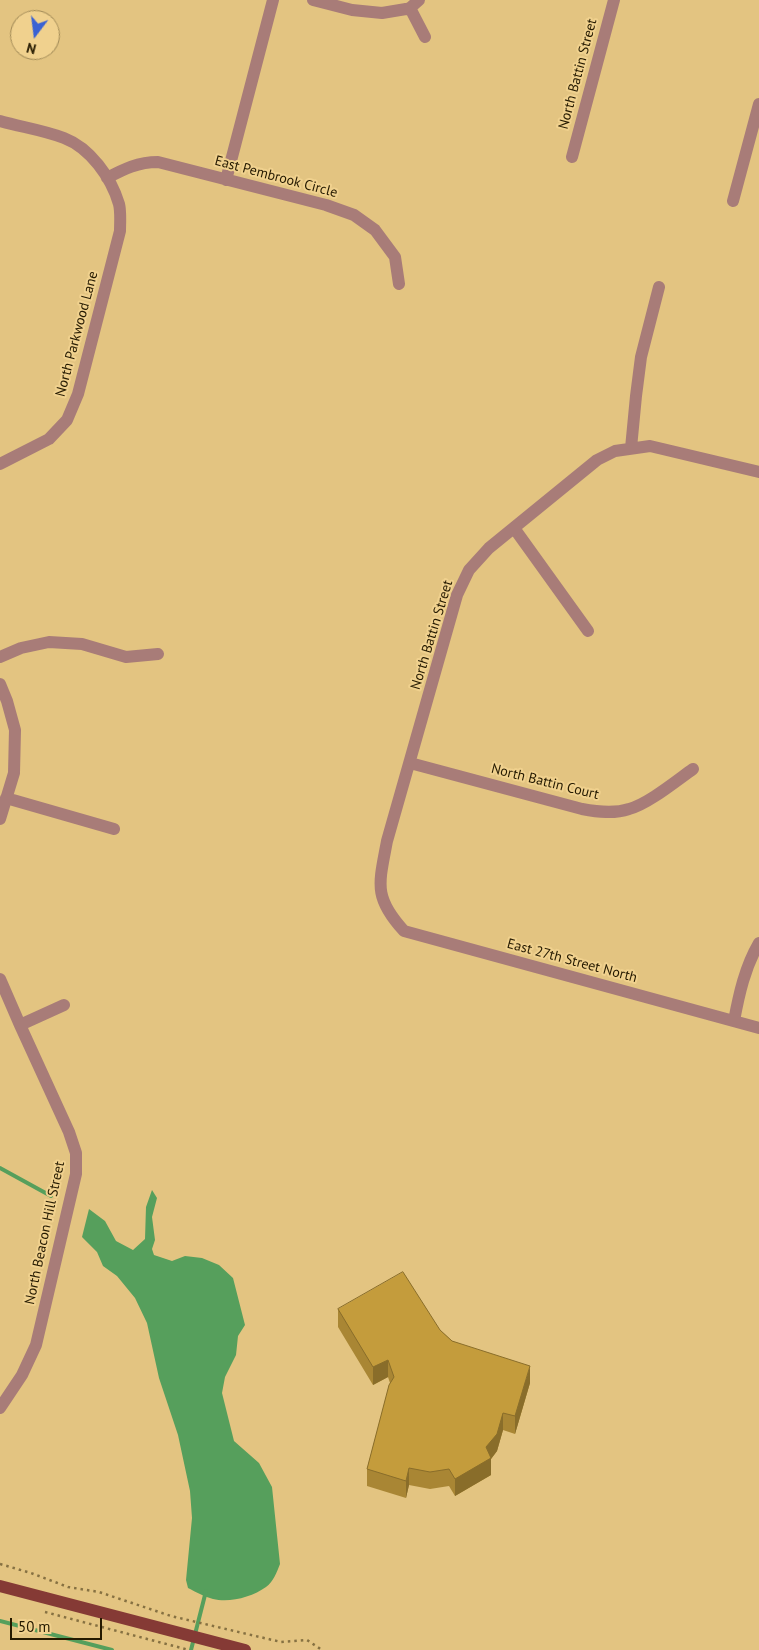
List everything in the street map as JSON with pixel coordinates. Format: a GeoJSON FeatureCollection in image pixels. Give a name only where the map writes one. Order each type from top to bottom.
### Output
{"type":"FeatureCollection","features":[{"type":"Feature","properties":{"kind":"main road"},"geometry":{"type":"LineString","coordinates":[[0,1586],[245,1650]]}},
{"type":"Feature","properties":{"kind":"street"},"geometry":{"type":"LineString","coordinates":[[226,180],[272,0]]}},
{"type":"Feature","properties":{"kind":"street"},"geometry":{"type":"LineString","coordinates":[[313,0],[352,10],[382,13],[415,4],[425,37]]}},
{"type":"Feature","properties":{"kind":"street","name":"North Battin Street"},"geometry":{"type":"LineString","coordinates":[[572,157],[614,0]]}},
{"type":"Feature","properties":{"kind":"street"},"geometry":{"type":"LineString","coordinates":[[733,201],[759,104]]}},
{"type":"Feature","properties":{"kind":"street","name":"North Parkwood Lane"},"geometry":{"type":"LineString","coordinates":[[0,121],[64,138],[84,150],[96,162],[107,178],[119,205],[120,231],[78,394],[67,420],[49,440],[0,464]]}},
{"type":"Feature","properties":{"kind":"street","name":"East Pembrook Circle"},"geometry":{"type":"LineString","coordinates":[[107,178],[128,167],[144,162],[158,162],[326,205],[354,215],[374,230],[395,258],[399,284]]}},
{"type":"Feature","properties":{"kind":"street"},"geometry":{"type":"LineString","coordinates":[[632,448],[636,396],[642,357],[660,287]]}},
{"type":"Feature","properties":{"kind":"street","name":"North Battin Street"},"geometry":{"type":"LineString","coordinates":[[387,909],[382,901],[380,878],[387,841],[457,596],[469,570],[489,548],[597,460],[615,451],[650,446],[759,472]]}},
{"type":"Feature","properties":{"kind":"street"},"geometry":{"type":"LineString","coordinates":[[514,528],[588,631]]}},
{"type":"Feature","properties":{"kind":"street"},"geometry":{"type":"LineString","coordinates":[[0,657],[21,648],[49,642],[82,644],[126,657],[158,654]]}},
{"type":"Feature","properties":{"kind":"street"},"geometry":{"type":"LineString","coordinates":[[0,684],[15,730],[14,773],[0,819]]}},
{"type":"Feature","properties":{"kind":"street","name":"North Battin Court"},"geometry":{"type":"LineString","coordinates":[[410,763],[582,809],[605,812],[630,809],[649,800],[693,769]]}},
{"type":"Feature","properties":{"kind":"street"},"geometry":{"type":"LineString","coordinates":[[6,798],[114,829]]}},
{"type":"Feature","properties":{"kind":"street","name":"East 27th Street North"},"geometry":{"type":"LineString","coordinates":[[387,909],[404,931],[759,1028]]}},
{"type":"Feature","properties":{"kind":"street"},"geometry":{"type":"LineString","coordinates":[[734,1021],[740,989],[752,956],[759,943]]}},
{"type":"Feature","properties":{"kind":"street","name":"North Beacon Hill Street"},"geometry":{"type":"LineString","coordinates":[[0,979],[70,1132],[76,1154],[76,1174],[36,1345],[22,1375],[0,1408]]}},
{"type":"Feature","properties":{"kind":"street"},"geometry":{"type":"LineString","coordinates":[[20,1025],[64,1005]]}},
{"type":"Feature","properties":{"kind":"path"},"geometry":{"type":"LineString","coordinates":[[0,1564],[68,1587],[98,1592],[171,1616],[281,1642],[307,1640],[322,1650]]}},
{"type":"Feature","properties":{"kind":"path"},"geometry":{"type":"LineString","coordinates":[[40,1610],[189,1650]]}},
{"type":"Feature","properties":{"kind":"shaded area"},"geometry":{"type":"Polygon","coordinates":[[[152,1190],[157,1198],[152,1217],[155,1240],[152,1249],[154,1255],[172,1261],[185,1256],[202,1258],[219,1265],[233,1278],[245,1325],[238,1336],[236,1355],[225,1377],[222,1393],[234,1441],[259,1463],[272,1487],[280,1564],[268,1585],[254,1594],[241,1598],[213,1599],[188,1588],[186,1580],[192,1518],[190,1491],[178,1435],[159,1378],[147,1323],[135,1298],[117,1276],[103,1266],[97,1252],[82,1237],[89,1209],[105,1221],[116,1241],[133,1250],[145,1239],[146,1207],[152,1190]]]}},
{"type":"Feature","properties":{"kind":"building"},"geometry":{"type":"Polygon","coordinates":[[[403,1272],[440,1330],[452,1341],[530,1366],[515,1416],[503,1413],[497,1434],[486,1447],[491,1458],[455,1479],[449,1469],[430,1472],[409,1468],[406,1481],[367,1469],[389,1385],[394,1377],[388,1360],[373,1367],[338,1309],[403,1272]]]}},
{"type":"Feature","properties":{"kind":"waterway"},"geometry":{"type":"LineString","coordinates":[[0,1168],[51,1196]]}},
{"type":"Feature","properties":{"kind":"waterway"},"geometry":{"type":"LineString","coordinates":[[191,1650],[206,1591]]}},
{"type":"Feature","properties":{"kind":"waterway"},"geometry":{"type":"LineString","coordinates":[[0,1621],[112,1650]]}}]}
